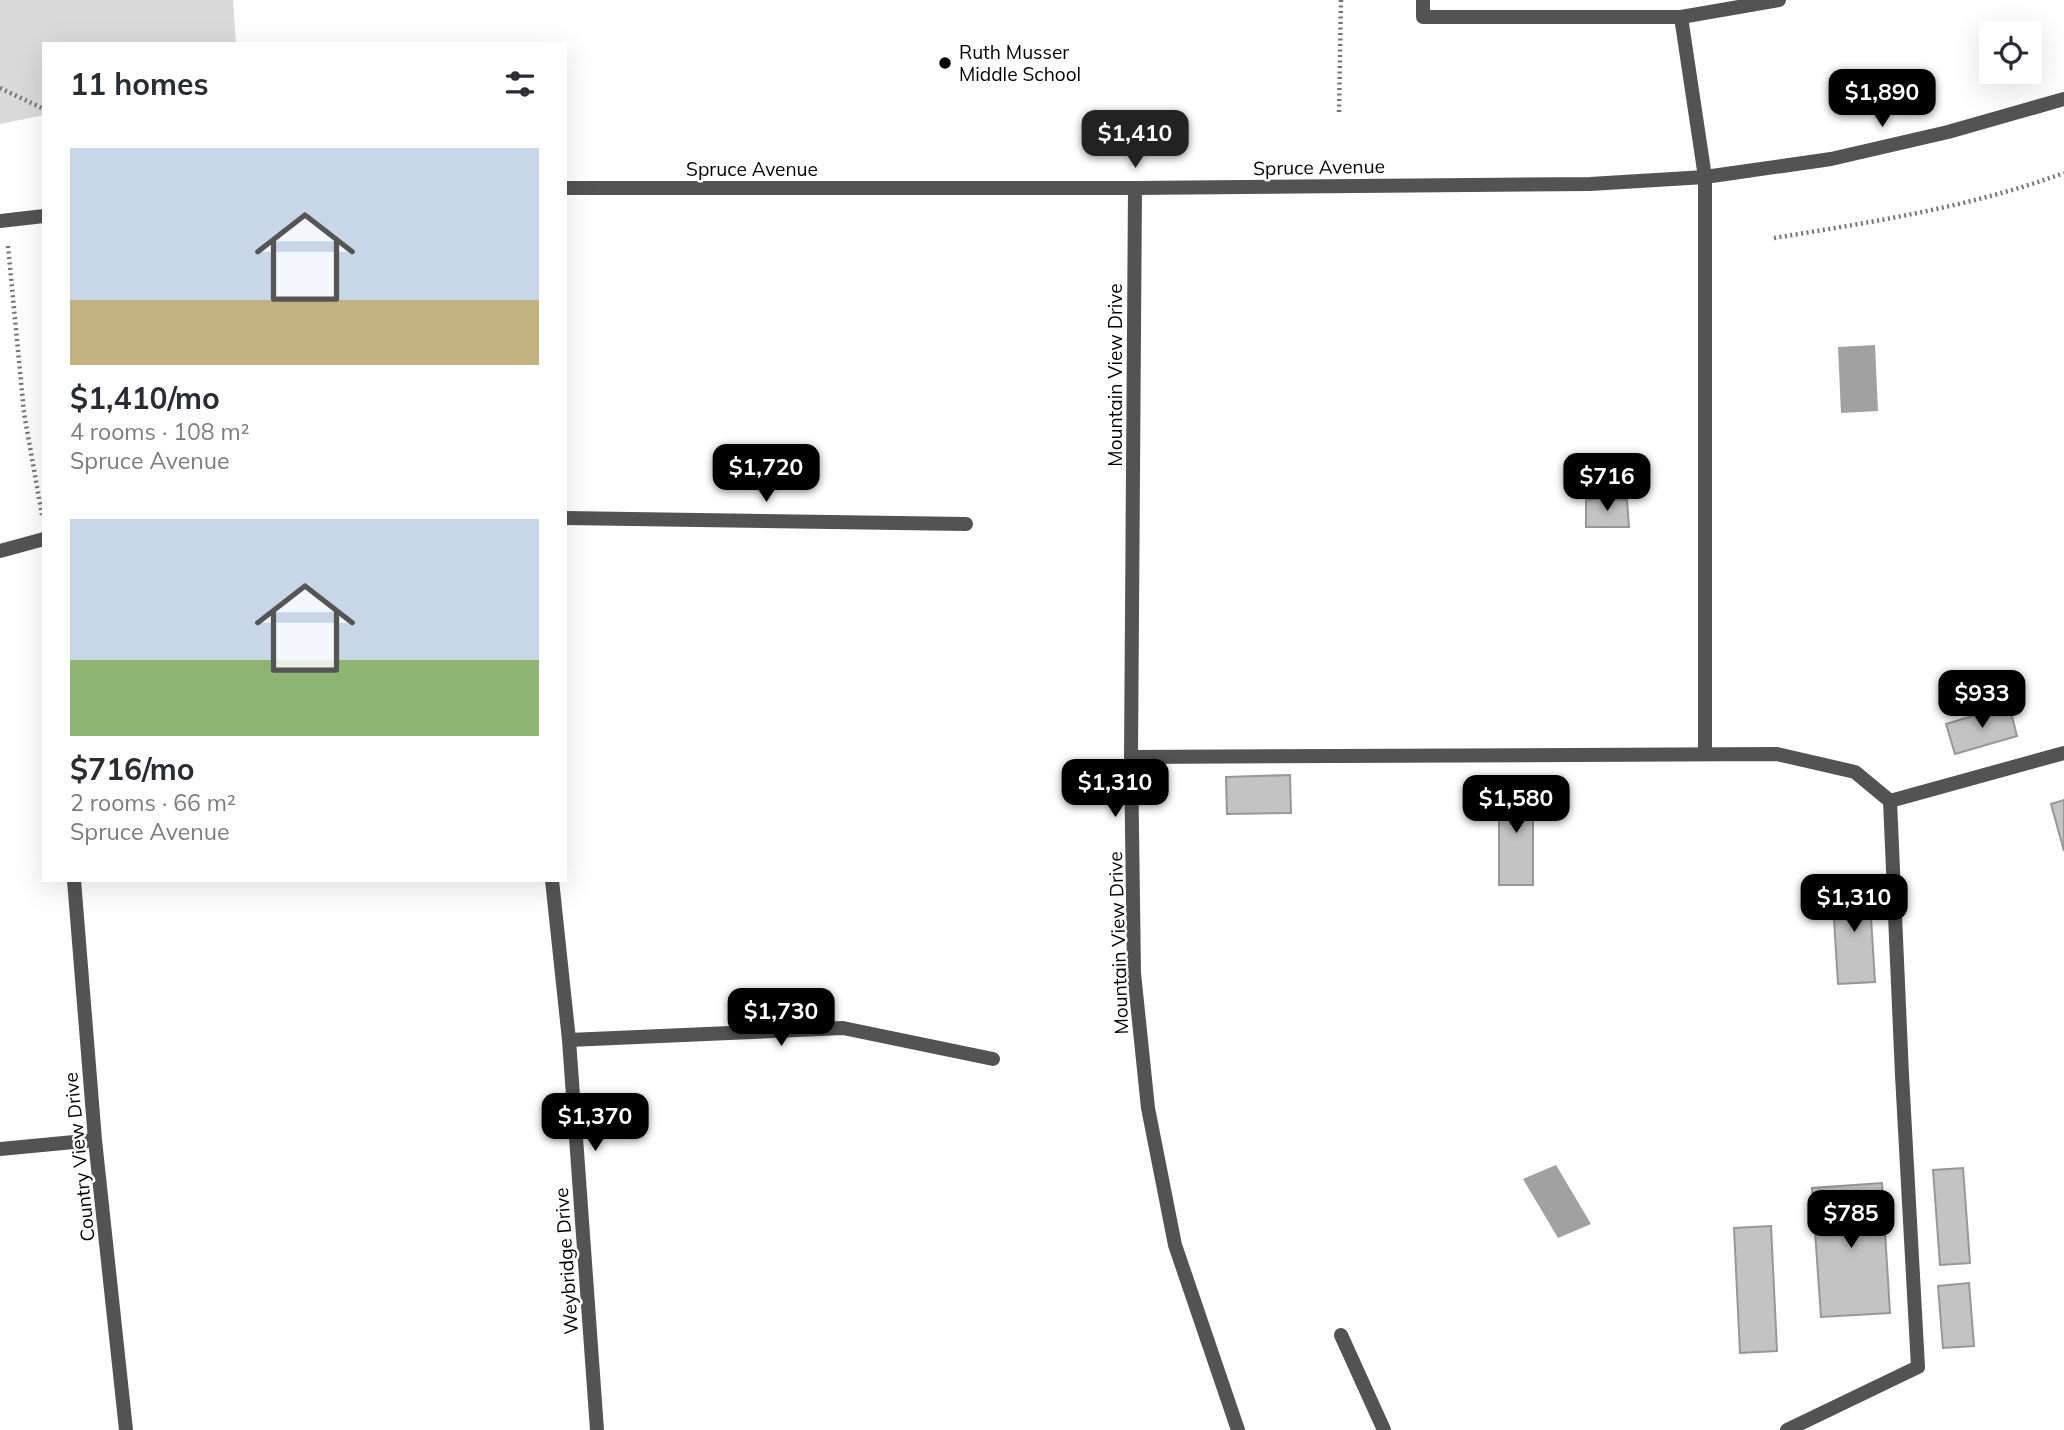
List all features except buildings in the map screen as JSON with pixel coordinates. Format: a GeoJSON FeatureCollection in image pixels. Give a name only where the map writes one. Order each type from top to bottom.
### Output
{"type":"FeatureCollection","features":[{"type":"Feature","properties":{"kind":"street"},"geometry":{"type":"LineString","coordinates":[[1423,0],[1423,18],[1681,16],[1779,0]]}},
{"type":"Feature","properties":{"kind":"street"},"geometry":{"type":"LineString","coordinates":[[1681,16],[1705,177],[1705,754]]}},
{"type":"Feature","properties":{"kind":"street","name":"Spruce Avenue"},"geometry":{"type":"LineString","coordinates":[[567,188],[1135,188],[1590,184],[1705,177],[1830,159],[1948,132],[2064,99]]}},
{"type":"Feature","properties":{"kind":"street","name":"Mountain View Drive"},"geometry":{"type":"LineString","coordinates":[[1135,188],[1131,757],[1134,973],[1148,1108],[1175,1245],[1238,1430]]}},
{"type":"Feature","properties":{"kind":"street"},"geometry":{"type":"LineString","coordinates":[[3,221],[42,216]]}},
{"type":"Feature","properties":{"kind":"street"},"geometry":{"type":"LineString","coordinates":[[567,518],[967,524]]}},
{"type":"Feature","properties":{"kind":"street"},"geometry":{"type":"LineString","coordinates":[[0,551],[42,540]]}},
{"type":"Feature","properties":{"kind":"street"},"geometry":{"type":"LineString","coordinates":[[1890,801],[2064,753]]}},
{"type":"Feature","properties":{"kind":"street"},"geometry":{"type":"LineString","coordinates":[[1131,757],[1777,754],[1855,772],[1890,801],[1918,1367],[1787,1430]]}},
{"type":"Feature","properties":{"kind":"street","name":"Country View Drive"},"geometry":{"type":"LineString","coordinates":[[74,882],[95,1140],[126,1430]]}},
{"type":"Feature","properties":{"kind":"street","name":"Weybridge Drive"},"geometry":{"type":"LineString","coordinates":[[552,882],[569,1040],[597,1430]]}},
{"type":"Feature","properties":{"kind":"street"},"geometry":{"type":"LineString","coordinates":[[569,1040],[843,1028],[993,1059]]}},
{"type":"Feature","properties":{"kind":"street"},"geometry":{"type":"LineString","coordinates":[[0,1149],[95,1140]]}},
{"type":"Feature","properties":{"kind":"street"},"geometry":{"type":"LineString","coordinates":[[1341,1335],[1384,1430]]}},
{"type":"Feature","properties":{"kind":"path"},"geometry":{"type":"LineString","coordinates":[[1339,112],[1341,0]]}},
{"type":"Feature","properties":{"kind":"path"},"geometry":{"type":"LineString","coordinates":[[0,88],[42,108]]}},
{"type":"Feature","properties":{"kind":"path"},"geometry":{"type":"LineString","coordinates":[[1774,238],[1899,218],[2039,182],[2064,173]]}},
{"type":"Feature","properties":{"kind":"path"},"geometry":{"type":"LineString","coordinates":[[3,221],[24,413],[42,515]]}},
{"type":"Feature","properties":{"kind":"shaded area"},"geometry":{"type":"Polygon","coordinates":[[[0,0],[233,0],[236,42],[42,42],[42,115],[0,124],[0,0]]]}},
{"type":"Feature","properties":{"kind":"shaded area"},"geometry":{"type":"Polygon","coordinates":[[[1875,345],[1878,411],[1841,413],[1838,347],[1875,345]]]}},
{"type":"Feature","properties":{"kind":"shaded area"},"geometry":{"type":"Polygon","coordinates":[[[1556,1165],[1591,1224],[1558,1238],[1523,1179],[1556,1165]]]}},
{"type":"Feature","properties":{"kind":"place","name":"Ruth Musser Middle School"},"geometry":{"type":"Point","coordinates":[945,63]}}]}
